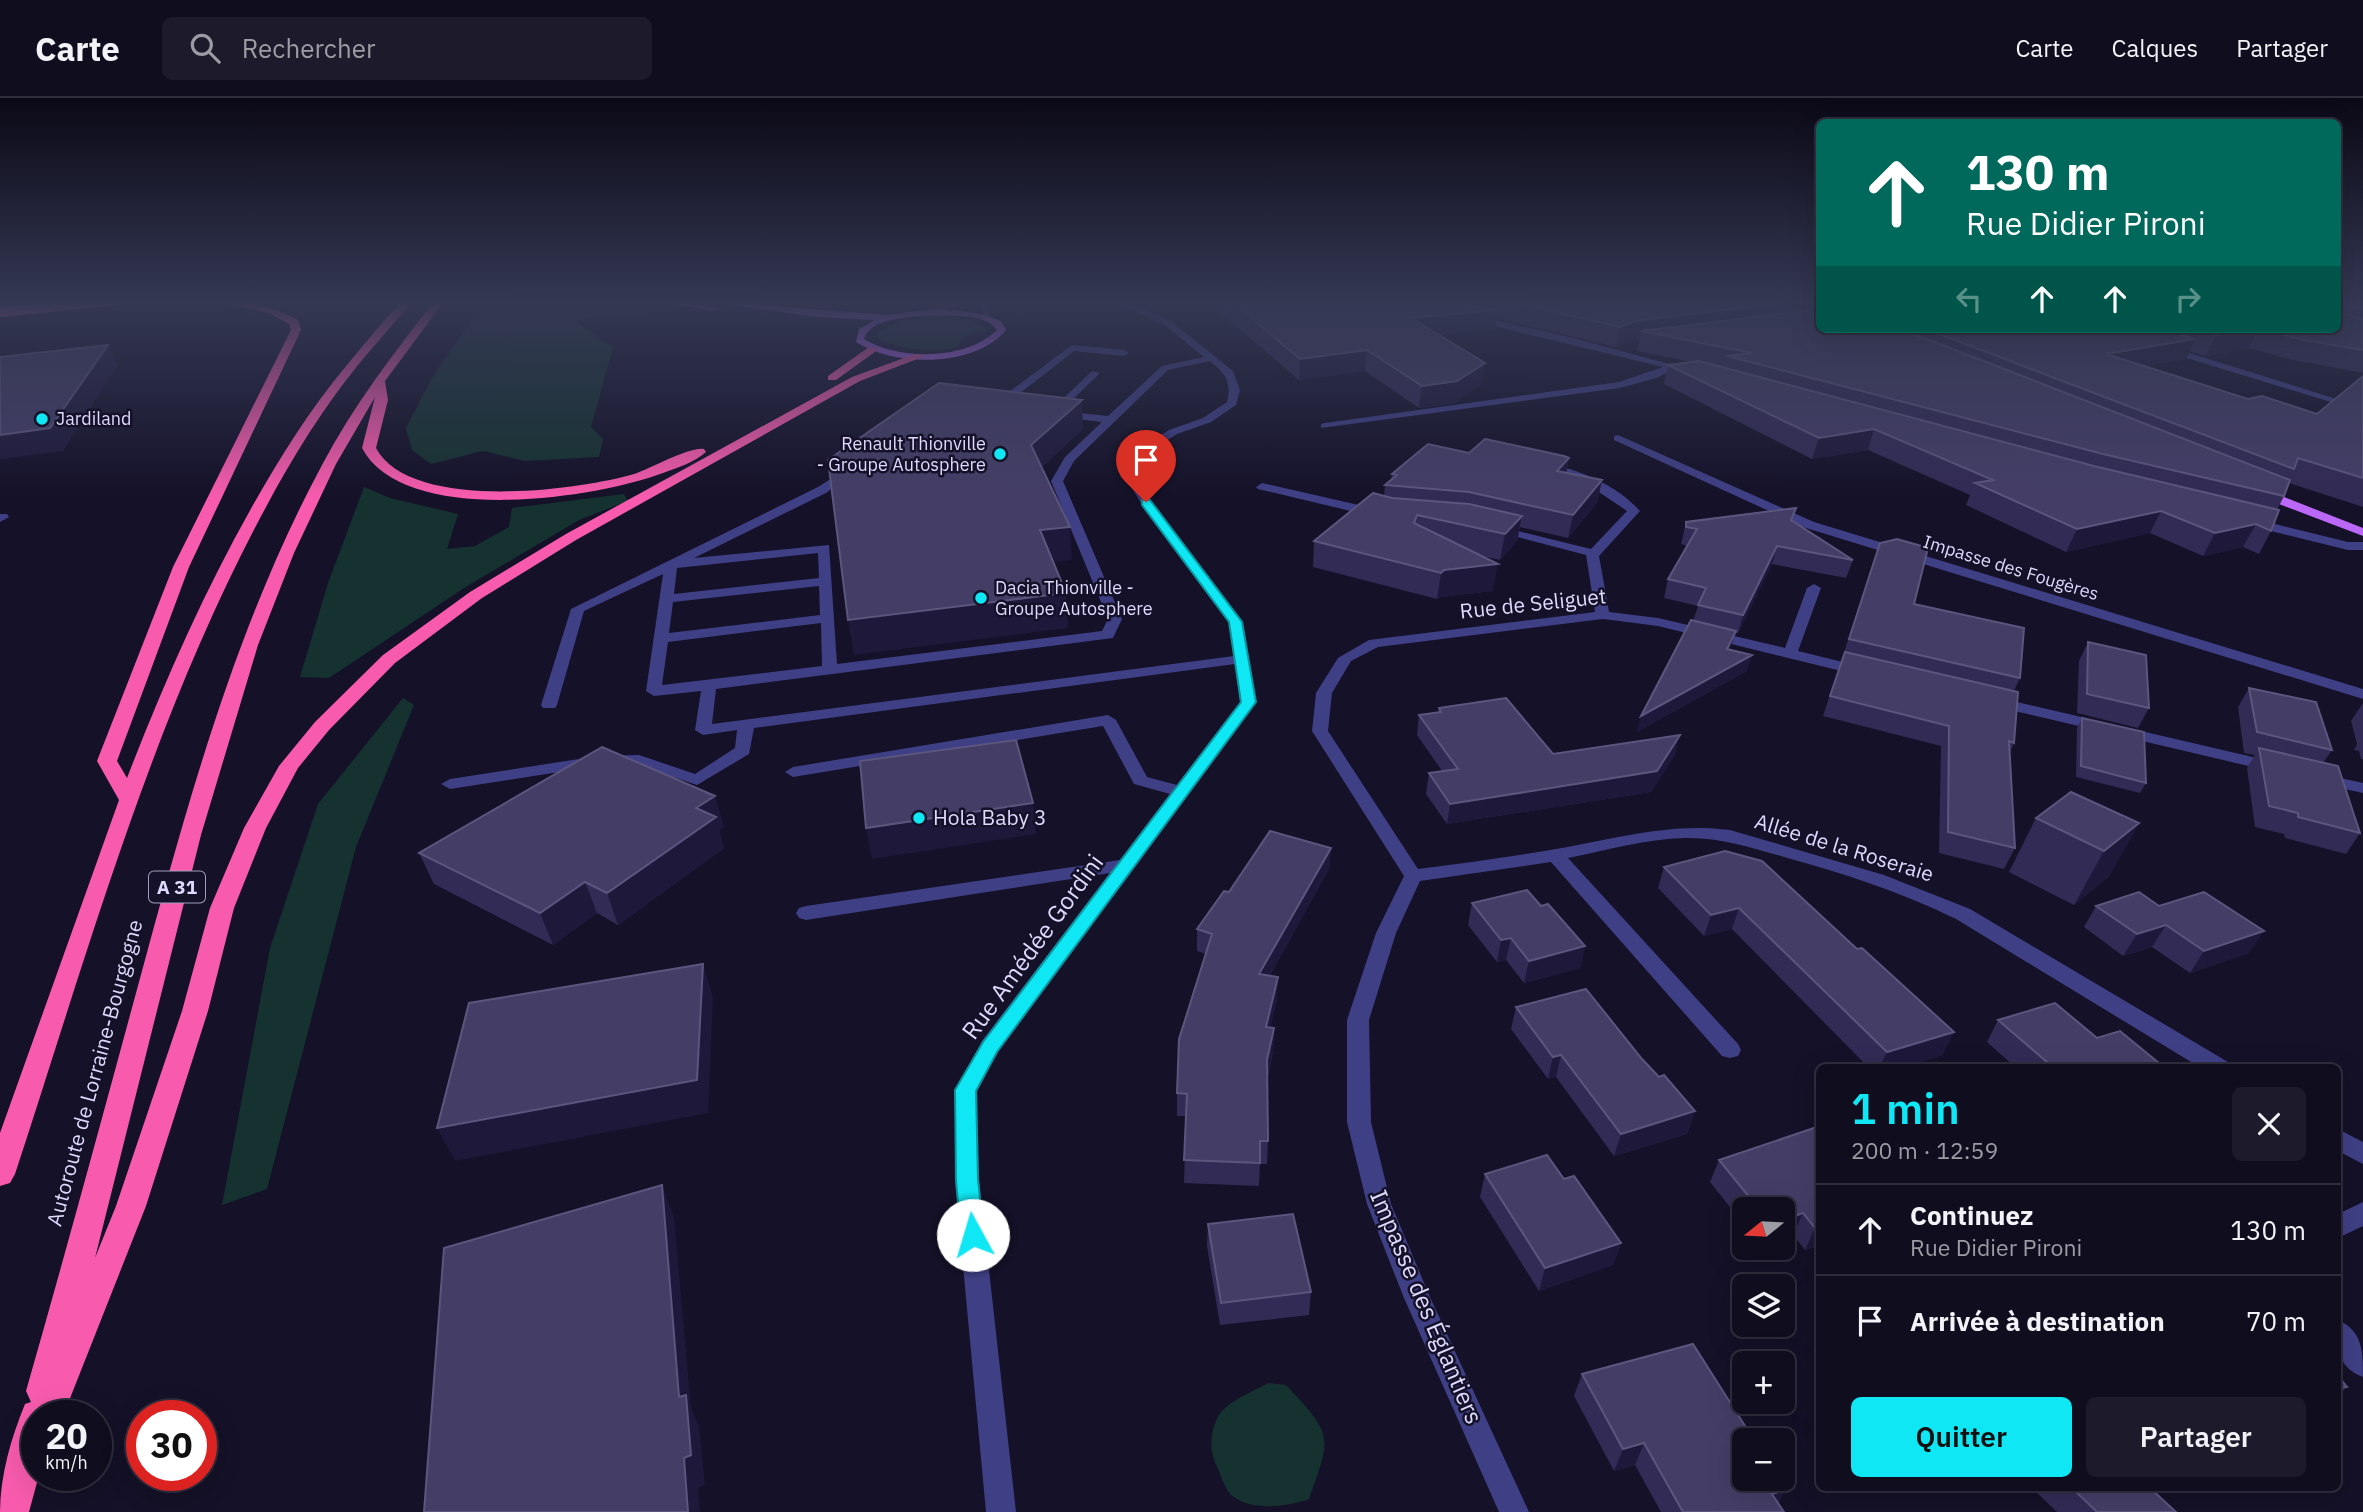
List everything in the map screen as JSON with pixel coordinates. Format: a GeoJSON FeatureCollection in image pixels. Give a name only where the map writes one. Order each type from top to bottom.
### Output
{"type":"FeatureCollection","features":[{"type":"Feature","properties":{"kind":"highway"},"geometry":{"type":"LineString","coordinates":[[129,799],[107,761],[181,567],[225,473],[280,366]]}},
{"type":"Feature","properties":{"kind":"highway"},"geometry":{"type":"LineString","coordinates":[[0,1174],[129,799],[191,642],[256,512],[306,427],[353,366]]}},
{"type":"Feature","properties":{"kind":"highway","name":"Autoroute de Lorraine-Bourgogne"},"geometry":{"type":"LineString","coordinates":[[41,1400],[166,924],[248,647],[287,548],[330,464],[390,366]]}},
{"type":"Feature","properties":{"kind":"highway"},"geometry":{"type":"LineString","coordinates":[[379,381],[382,400],[369,448],[383,468],[413,483],[456,492],[542,494],[572,492],[659,470],[692,456],[810,392],[851,366]]}},
{"type":"Feature","properties":{"kind":"highway"},"geometry":{"type":"LineString","coordinates":[[52,1400],[131,1206],[195,1011],[222,908],[255,828],[289,765],[322,726],[389,659],[485,590],[571,537],[856,379],[892,366]]}},
{"type":"Feature","properties":{"kind":"highway","name":"Autoroute de Lorraine-Bourgogne"},"geometry":{"type":"LineString","coordinates":[[16,1496],[21,1477]]}},
{"type":"Feature","properties":{"kind":"main road"},"geometry":{"type":"LineString","coordinates":[[2250,488],[2363,532]]}},
{"type":"Feature","properties":{"kind":"street"},"geometry":{"type":"LineString","coordinates":[[1011,408],[991,405],[1046,366]]}},
{"type":"Feature","properties":{"kind":"street"},"geometry":{"type":"LineString","coordinates":[[671,565],[654,691],[1108,635],[1115,619],[1057,481],[1069,460],[1165,368],[1174,366]]}},
{"type":"Feature","properties":{"kind":"street","name":"Rue Amédée Gordini"},"geometry":{"type":"LineString","coordinates":[[1001,1512],[967,1180],[966,1090],[990,1047],[1248,702],[1236,622],[1146,502],[1131,476],[1138,454],[1173,432],[1207,420],[1232,403],[1235,390],[1230,373],[1222,366]]}},
{"type":"Feature","properties":{"kind":"street"},"geometry":{"type":"LineString","coordinates":[[1325,426],[1620,385],[1653,376],[1673,366],[1700,374]]}},
{"type":"Feature","properties":{"kind":"street"},"geometry":{"type":"LineString","coordinates":[[2221,366],[2339,401]]}},
{"type":"Feature","properties":{"kind":"street"},"geometry":{"type":"LineString","coordinates":[[1053,413],[1095,373]]}},
{"type":"Feature","properties":{"kind":"street"},"geometry":{"type":"LineString","coordinates":[[1039,411],[1111,420]]}},
{"type":"Feature","properties":{"kind":"street","name":"Impasse des Fougères"},"geometry":{"type":"LineString","coordinates":[[1618,438],[1810,525],[2363,694]]}},
{"type":"Feature","properties":{"kind":"street"},"geometry":{"type":"LineString","coordinates":[[549,705],[578,609],[822,490],[864,460]]}},
{"type":"Feature","properties":{"kind":"street"},"geometry":{"type":"LineString","coordinates":[[1527,462],[1578,476],[1613,493],[1634,512],[1592,556]]}},
{"type":"Feature","properties":{"kind":"street"},"geometry":{"type":"LineString","coordinates":[[1262,487],[1390,516]]}},
{"type":"Feature","properties":{"kind":"street"},"geometry":{"type":"LineString","coordinates":[[2244,520],[2348,546],[2363,546]]}},
{"type":"Feature","properties":{"kind":"street"},"geometry":{"type":"LineString","coordinates":[[1479,525],[1592,553],[1603,615]]}},
{"type":"Feature","properties":{"kind":"street"},"geometry":{"type":"LineString","coordinates":[[671,565],[824,548],[830,670]]}},
{"type":"Feature","properties":{"kind":"street"},"geometry":{"type":"LineString","coordinates":[[666,599],[826,581]]}},
{"type":"Feature","properties":{"kind":"street"},"geometry":{"type":"LineString","coordinates":[[1790,654],[1814,588]]}},
{"type":"Feature","properties":{"kind":"street","name":"Rue de Seliguet"},"geometry":{"type":"LineString","coordinates":[[1413,876],[1320,732],[1324,693],[1345,658],[1374,643],[1603,615],[1658,622],[1883,676]]}},
{"type":"Feature","properties":{"kind":"street"},"geometry":{"type":"LineString","coordinates":[[661,638],[828,618]]}},
{"type":"Feature","properties":{"kind":"street"},"geometry":{"type":"LineString","coordinates":[[709,685],[703,730],[1240,659]]}},
{"type":"Feature","properties":{"kind":"street"},"geometry":{"type":"LineString","coordinates":[[1976,698],[2283,769]]}},
{"type":"Feature","properties":{"kind":"street"},"geometry":{"type":"LineString","coordinates":[[793,772],[1108,720],[1140,780],[1181,792]]}},
{"type":"Feature","properties":{"kind":"street"},"geometry":{"type":"LineString","coordinates":[[450,784],[597,761],[639,760],[696,780],[743,750],[746,725]]}},
{"type":"Feature","properties":{"kind":"street"},"geometry":{"type":"LineString","coordinates":[[2310,776],[2363,788]]}},
{"type":"Feature","properties":{"kind":"street","name":"Allée de la Roseraie"},"geometry":{"type":"LineString","coordinates":[[1413,876],[1555,855],[1674,831],[1705,831],[1876,877],[1926,896],[1964,914],[2213,1064]]}},
{"type":"Feature","properties":{"kind":"street"},"geometry":{"type":"LineString","coordinates":[[1555,855],[1730,1050]]}},
{"type":"Feature","properties":{"kind":"street"},"geometry":{"type":"LineString","coordinates":[[806,913],[1126,864]]}},
{"type":"Feature","properties":{"kind":"street","name":"Impasse des Églantiers"},"geometry":{"type":"LineString","coordinates":[[1413,876],[1386,933],[1358,1020],[1359,1122],[1379,1204],[1417,1298],[1514,1512]]}},
{"type":"Feature","properties":{"kind":"street"},"geometry":{"type":"LineString","coordinates":[[2341,1141],[2363,1154]]}},
{"type":"Feature","properties":{"kind":"street"},"geometry":{"type":"LineString","coordinates":[[2341,1225],[2363,1213]]}},
{"type":"Feature","properties":{"kind":"street"},"geometry":{"type":"LineString","coordinates":[[2341,1337],[2363,1364]]}},
{"type":"Feature","properties":{"kind":"green space"},"geometry":{"type":"Polygon","coordinates":[[[440,366],[608,366],[591,427],[603,439],[599,457],[525,461],[483,451],[431,464],[412,450],[406,428],[440,366]]]}},
{"type":"Feature","properties":{"kind":"green space"},"geometry":{"type":"Polygon","coordinates":[[[364,487],[390,498],[458,514],[447,549],[475,546],[509,527],[512,508],[624,494],[628,501],[579,520],[464,588],[329,678],[300,677],[328,583],[364,487]]]}},
{"type":"Feature","properties":{"kind":"green space"},"geometry":{"type":"Polygon","coordinates":[[[403,698],[414,705],[356,847],[267,1189],[222,1205],[270,948],[318,804],[403,698]]]}},
{"type":"Feature","properties":{"kind":"green space"},"geometry":{"type":"Polygon","coordinates":[[[1268,1383],[1286,1385],[1313,1415],[1324,1437],[1324,1448],[1309,1499],[1290,1504],[1258,1506],[1238,1500],[1230,1494],[1215,1463],[1211,1445],[1214,1427],[1225,1408],[1268,1383]]]}},
{"type":"Feature","properties":{"kind":"building"},"geometry":{"type":"Polygon","coordinates":[[[0,366],[93,366],[50,428],[0,435],[0,366]]]}},
{"type":"Feature","properties":{"kind":"building"},"geometry":{"type":"Polygon","coordinates":[[[1391,366],[1480,366],[1457,381],[1422,386],[1391,366]]]}},
{"type":"Feature","properties":{"kind":"building"},"geometry":{"type":"Polygon","coordinates":[[[1670,366],[1718,366],[2094,466],[2279,510],[2271,531],[2256,524],[2215,533],[2161,511],[2077,529],[1975,483],[1993,480],[1874,429],[1819,438],[1670,366]]]}},
{"type":"Feature","properties":{"kind":"building"},"geometry":{"type":"Polygon","coordinates":[[[1765,366],[1996,366],[2290,480],[2284,496],[2103,454],[1765,366]]]}},
{"type":"Feature","properties":{"kind":"building"},"geometry":{"type":"Polygon","coordinates":[[[2023,366],[2144,366],[2248,399],[2262,396],[2317,414],[2363,376],[2363,478],[2298,458],[2294,469],[2023,366]]]}},
{"type":"Feature","properties":{"kind":"building"},"geometry":{"type":"Polygon","coordinates":[[[939,383],[1082,400],[1031,445],[1070,527],[1040,530],[1066,593],[848,620],[828,460],[939,383]]]}},
{"type":"Feature","properties":{"kind":"building"},"geometry":{"type":"Polygon","coordinates":[[[1485,439],[1564,456],[1569,458],[1557,471],[1602,480],[1573,515],[1469,492],[1385,485],[1397,475],[1392,474],[1428,444],[1469,453],[1485,439]]]}},
{"type":"Feature","properties":{"kind":"building"},"geometry":{"type":"Polygon","coordinates":[[[1373,493],[1392,498],[1469,504],[1522,516],[1505,534],[1417,515],[1414,523],[1498,564],[1444,570],[1441,573],[1314,541],[1373,493]]]}},
{"type":"Feature","properties":{"kind":"building"},"geometry":{"type":"Polygon","coordinates":[[[1796,508],[1791,520],[1853,560],[1777,546],[1743,615],[1698,605],[1706,588],[1668,579],[1697,529],[1686,527],[1686,522],[1796,508]]]}},
{"type":"Feature","properties":{"kind":"building"},"geometry":{"type":"Polygon","coordinates":[[[1897,539],[1928,548],[1914,604],[2024,628],[2020,678],[1849,639],[1880,543],[1897,539]]]}},
{"type":"Feature","properties":{"kind":"building"},"geometry":{"type":"Polygon","coordinates":[[[1691,620],[1736,631],[1727,649],[1752,655],[1641,716],[1691,620]]]}},
{"type":"Feature","properties":{"kind":"building"},"geometry":{"type":"Polygon","coordinates":[[[2088,642],[2146,655],[2149,708],[2087,694],[2088,642]]]}},
{"type":"Feature","properties":{"kind":"building"},"geometry":{"type":"Polygon","coordinates":[[[1845,652],[2018,692],[2014,743],[2009,741],[2015,848],[1948,832],[1949,726],[1830,696],[1845,652]]]}},
{"type":"Feature","properties":{"kind":"building"},"geometry":{"type":"Polygon","coordinates":[[[2249,688],[2316,702],[2332,750],[2257,732],[2249,688]]]}},
{"type":"Feature","properties":{"kind":"building"},"geometry":{"type":"Polygon","coordinates":[[[1506,698],[1553,754],[1680,735],[1657,771],[1450,804],[1429,773],[1458,769],[1419,715],[1441,712],[1439,708],[1506,698]]]}},
{"type":"Feature","properties":{"kind":"building"},"geometry":{"type":"Polygon","coordinates":[[[2082,718],[2144,732],[2146,783],[2081,766],[2082,718]]]}},
{"type":"Feature","properties":{"kind":"building"},"geometry":{"type":"Polygon","coordinates":[[[1016,740],[1033,803],[866,828],[860,761],[1016,740]]]}},
{"type":"Feature","properties":{"kind":"building"},"geometry":{"type":"Polygon","coordinates":[[[602,747],[715,796],[696,808],[716,817],[607,893],[585,882],[540,913],[419,853],[602,747]]]}},
{"type":"Feature","properties":{"kind":"building"},"geometry":{"type":"Polygon","coordinates":[[[2259,748],[2338,766],[2360,833],[2298,817],[2298,813],[2269,806],[2259,748]]]}},
{"type":"Feature","properties":{"kind":"building"},"geometry":{"type":"Polygon","coordinates":[[[2071,792],[2139,823],[2104,851],[2036,818],[2071,792]]]}},
{"type":"Feature","properties":{"kind":"building"},"geometry":{"type":"Polygon","coordinates":[[[1270,831],[1331,848],[1259,974],[1278,977],[1266,1027],[1274,1028],[1267,1060],[1268,1141],[1260,1141],[1260,1163],[1184,1160],[1187,1094],[1177,1093],[1179,1039],[1212,934],[1197,929],[1224,891],[1229,892],[1270,831]]]}},
{"type":"Feature","properties":{"kind":"building"},"geometry":{"type":"Polygon","coordinates":[[[1725,851],[1762,861],[1857,949],[1862,948],[1954,1032],[1887,1052],[1739,908],[1711,915],[1664,867],[1725,851]]]}},
{"type":"Feature","properties":{"kind":"building"},"geometry":{"type":"Polygon","coordinates":[[[1527,890],[1541,906],[1548,904],[1585,946],[1529,961],[1511,938],[1501,940],[1472,903],[1527,890]]]}},
{"type":"Feature","properties":{"kind":"building"},"geometry":{"type":"Polygon","coordinates":[[[2139,892],[2159,906],[2204,892],[2264,931],[2204,951],[2166,925],[2137,934],[2096,906],[2139,892]]]}},
{"type":"Feature","properties":{"kind":"building"},"geometry":{"type":"Polygon","coordinates":[[[703,964],[697,1080],[437,1128],[469,1003],[703,964]]]}},
{"type":"Feature","properties":{"kind":"building"},"geometry":{"type":"Polygon","coordinates":[[[1586,989],[1642,1059],[1659,1077],[1664,1075],[1695,1111],[1621,1134],[1561,1055],[1553,1057],[1516,1007],[1586,989]]]}},
{"type":"Feature","properties":{"kind":"building"},"geometry":{"type":"Polygon","coordinates":[[[2055,1003],[2097,1038],[2120,1031],[2160,1064],[2049,1064],[1998,1020],[2055,1003]]]}},
{"type":"Feature","properties":{"kind":"building"},"geometry":{"type":"Polygon","coordinates":[[[1816,1127],[1816,1228],[1803,1213],[1796,1215],[1796,1197],[1749,1197],[1719,1160],[1816,1127]]]}},
{"type":"Feature","properties":{"kind":"building"},"geometry":{"type":"Polygon","coordinates":[[[1547,1155],[1564,1179],[1574,1176],[1621,1243],[1545,1268],[1485,1174],[1547,1155]]]}},
{"type":"Feature","properties":{"kind":"building"},"geometry":{"type":"Polygon","coordinates":[[[662,1185],[679,1397],[686,1395],[691,1455],[684,1458],[688,1512],[424,1512],[444,1248],[662,1185]]]}},
{"type":"Feature","properties":{"kind":"building"},"geometry":{"type":"Polygon","coordinates":[[[1293,1214],[1311,1292],[1221,1303],[1208,1224],[1293,1214]]]}},
{"type":"Feature","properties":{"kind":"building"},"geometry":{"type":"Polygon","coordinates":[[[1693,1344],[1732,1405],[1732,1414],[1737,1414],[1746,1428],[1732,1428],[1732,1491],[1782,1491],[1772,1494],[1784,1512],[1683,1512],[1644,1443],[1623,1449],[1582,1374],[1693,1344]]]}},
{"type":"Feature","properties":{"kind":"building"},"geometry":{"type":"Polygon","coordinates":[[[2075,1491],[2153,1491],[2176,1512],[2097,1512],[2075,1491]]]}},
{"type":"Feature","properties":{"kind":"place","name":"Jardiland"},"geometry":{"type":"Point","coordinates":[42,419]}},
{"type":"Feature","properties":{"kind":"place","name":"Renault Thionville - Groupe Autosphere"},"geometry":{"type":"Point","coordinates":[1000,454]}},
{"type":"Feature","properties":{"kind":"place","name":"Dacia Thionville - Groupe Autosphere"},"geometry":{"type":"Point","coordinates":[981,598]}},
{"type":"Feature","properties":{"kind":"place","name":"Hola Baby 3"},"geometry":{"type":"Point","coordinates":[919,818]}},
{"type":"Feature","properties":{"kind":"route"},"geometry":{"type":"LineString","coordinates":[[973,1235],[967,1180],[966,1090],[990,1047],[1248,702],[1236,622],[1146,502]]}}]}
